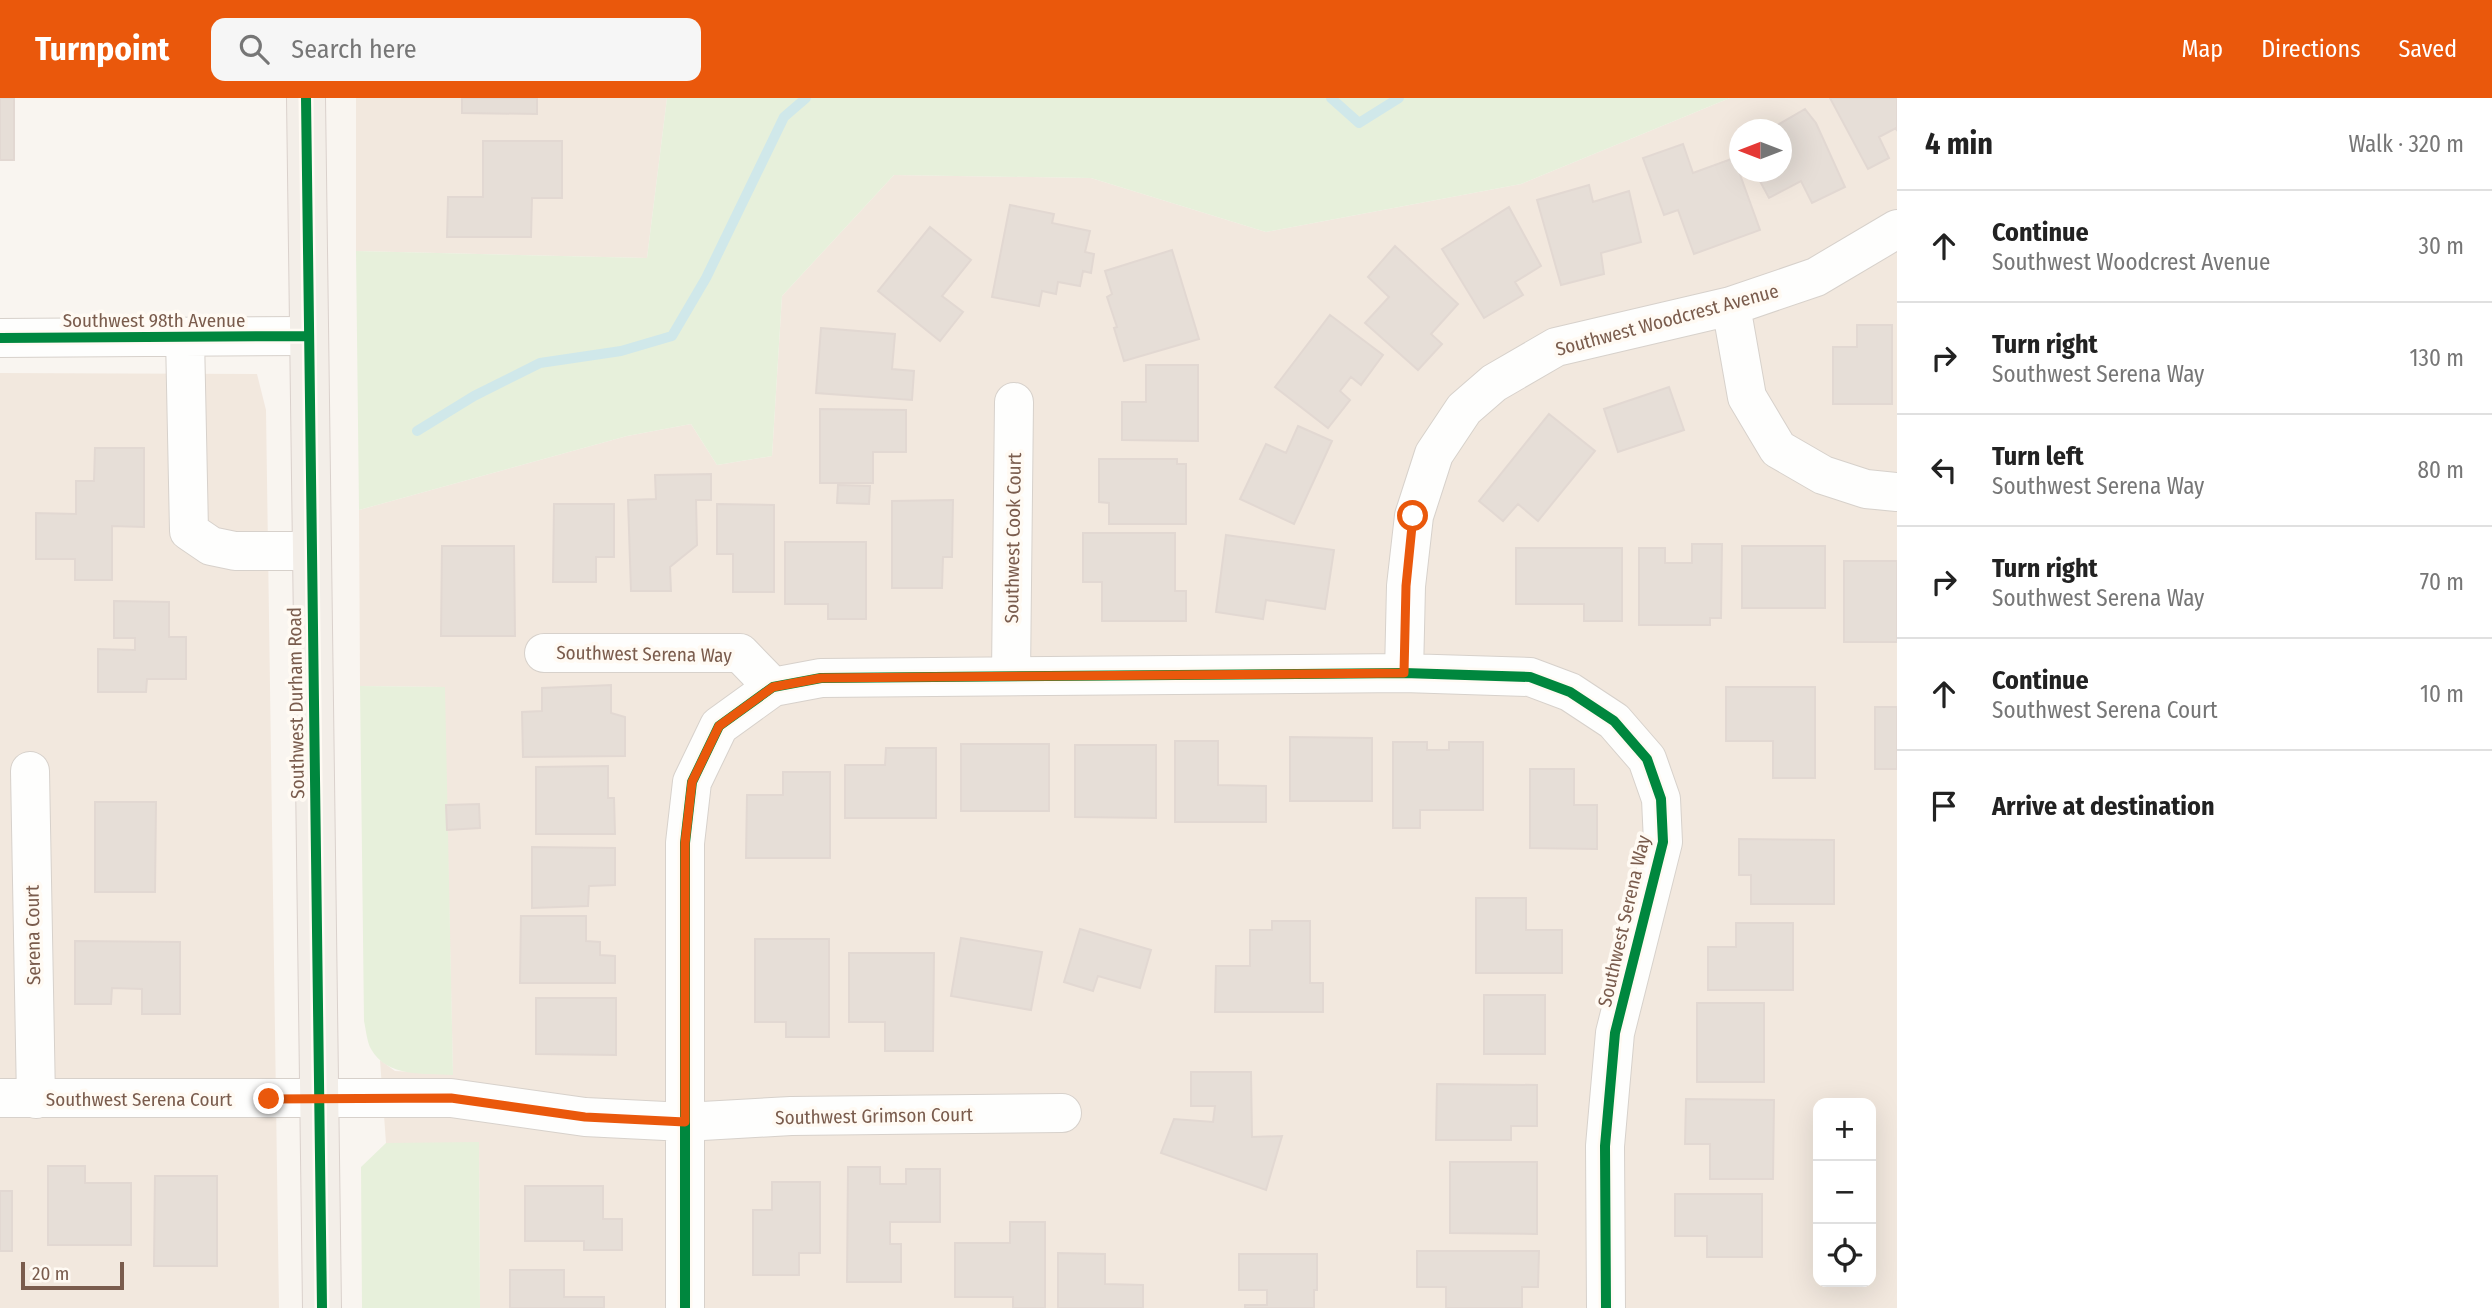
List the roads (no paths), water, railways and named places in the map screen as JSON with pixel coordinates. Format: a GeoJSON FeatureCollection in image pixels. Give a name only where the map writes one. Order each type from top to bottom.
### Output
{"type":"FeatureCollection","features":[{"type":"Feature","properties":{"kind":"main road","name":"Southwest Durham Road"},"geometry":{"type":"LineString","coordinates":[[306,98],[322,1308]]}},
{"type":"Feature","properties":{"kind":"street","name":"Southwest Woodcrest Avenue"},"geometry":{"type":"LineString","coordinates":[[1404,673],[1406,586],[1413,516],[1434,454],[1464,409],[1494,383],[1556,347],[1731,306],[1816,277],[1897,229]]}},
{"type":"Feature","properties":{"kind":"street"},"geometry":{"type":"LineString","coordinates":[[1731,306],[1747,397],[1778,450],[1823,475],[1866,489],[1897,492]]}},
{"type":"Feature","properties":{"kind":"street","name":"Southwest 98th Avenue"},"geometry":{"type":"LineString","coordinates":[[0,338],[309,336]]}},
{"type":"Feature","properties":{"kind":"street"},"geometry":{"type":"LineString","coordinates":[[185,337],[189,531],[211,546],[235,551],[312,551]]}},
{"type":"Feature","properties":{"kind":"street","name":"Southwest Cook Court"},"geometry":{"type":"LineString","coordinates":[[1011,674],[1014,402]]}},
{"type":"Feature","properties":{"kind":"street","name":"Southwest Serena Way"},"geometry":{"type":"LineString","coordinates":[[544,653],[740,653],[773,687]]}},
{"type":"Feature","properties":{"kind":"street","name":"Southwest Serena Way"},"geometry":{"type":"LineString","coordinates":[[685,1308],[685,843],[692,782],[719,726],[773,687],[821,678],[1011,674],[1404,673],[1530,677],[1570,692],[1614,721],[1647,759],[1661,799],[1663,842],[1615,1032],[1605,1146],[1606,1308]]}},
{"type":"Feature","properties":{"kind":"street","name":"Serena Court"},"geometry":{"type":"LineString","coordinates":[[18,1099],[30,771]]}},
{"type":"Feature","properties":{"kind":"street"},"geometry":{"type":"LineString","coordinates":[[319,1099],[451,1098],[585,1117],[685,1122]]}},
{"type":"Feature","properties":{"kind":"street","name":"Southwest Serena Court"},"geometry":{"type":"LineString","coordinates":[[18,1099],[319,1099]]}},
{"type":"Feature","properties":{"kind":"street","name":"Southwest Grimson Court"},"geometry":{"type":"LineString","coordinates":[[685,1122],[791,1116],[1062,1113]]}},
{"type":"Feature","properties":{"kind":"waterway"},"geometry":{"type":"LineString","coordinates":[[417,431],[474,396],[540,363],[621,351],[672,336],[706,278],[784,117],[806,98]]}},
{"type":"Feature","properties":{"kind":"waterway"},"geometry":{"type":"LineString","coordinates":[[1331,98],[1359,123],[1399,98]]}}]}
